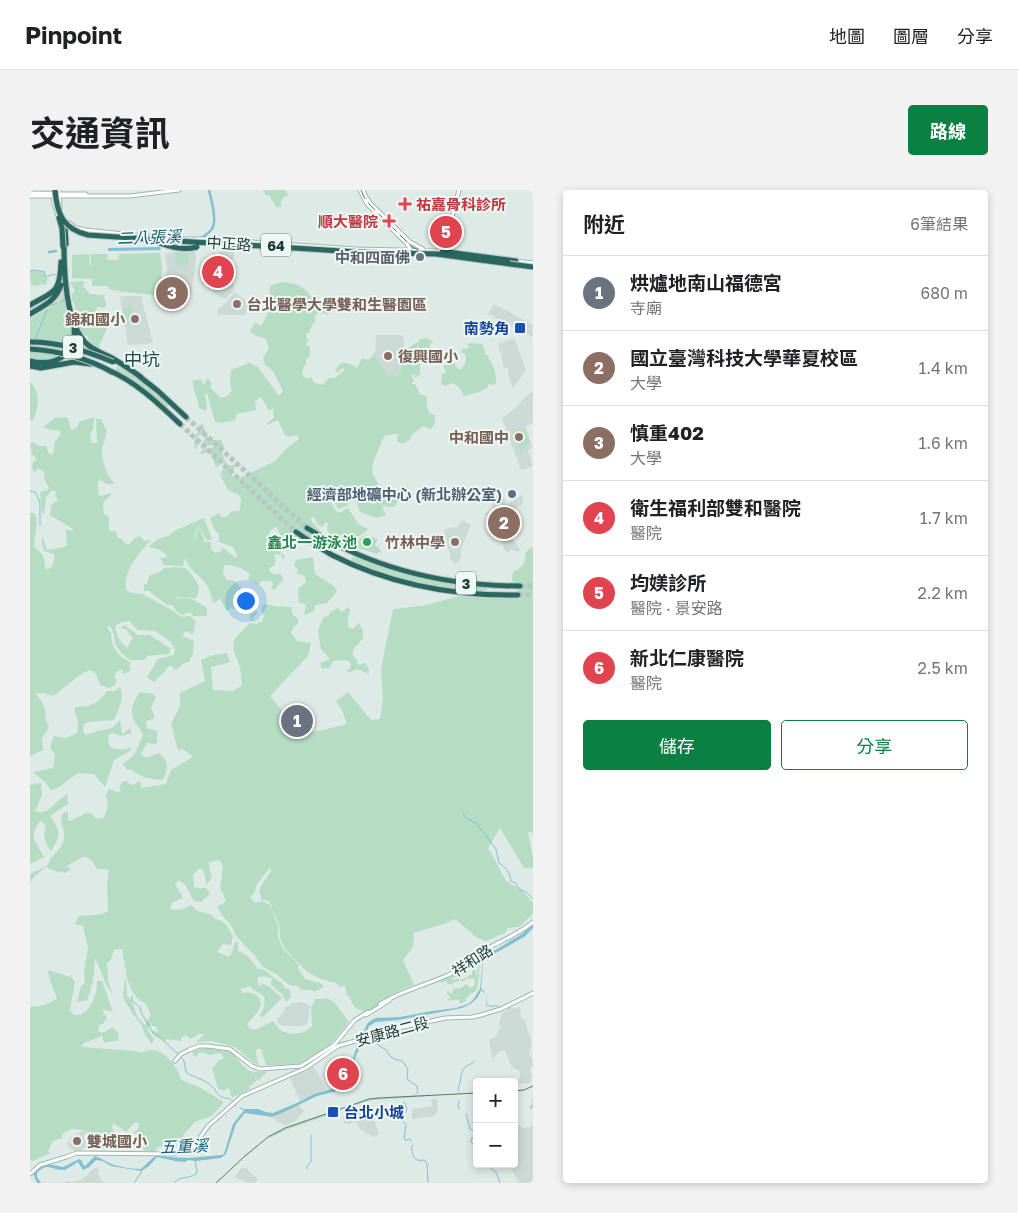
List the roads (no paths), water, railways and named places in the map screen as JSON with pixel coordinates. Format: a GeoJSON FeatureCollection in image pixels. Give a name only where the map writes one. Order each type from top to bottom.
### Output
{"type":"FeatureCollection","features":[{"type":"Feature","properties":{"kind":"highway","name":"64"},"geometry":{"type":"LineString","coordinates":[[56,193],[58,208],[66,221],[77,230],[89,233],[167,240],[443,253],[533,266]]}},
{"type":"Feature","properties":{"kind":"highway","name":"64"},"geometry":{"type":"LineString","coordinates":[[56,193],[59,213],[63,220],[70,228],[88,234],[357,252],[436,254],[533,266]]}},
{"type":"Feature","properties":{"kind":"highway"},"geometry":{"type":"LineString","coordinates":[[56,193],[66,237],[65,272]]}},
{"type":"Feature","properties":{"kind":"highway"},"geometry":{"type":"LineString","coordinates":[[30,313],[50,303],[60,290],[63,233],[56,193]]}},
{"type":"Feature","properties":{"kind":"highway"},"geometry":{"type":"LineString","coordinates":[[62,222],[63,220],[65,285],[72,316],[80,336],[91,347],[114,361]]}},
{"type":"Feature","properties":{"kind":"highway"},"geometry":{"type":"LineString","coordinates":[[30,304],[53,292],[60,281],[62,222]]}},
{"type":"Feature","properties":{"kind":"highway"},"geometry":{"type":"LineString","coordinates":[[66,237],[69,231],[74,230]]}},
{"type":"Feature","properties":{"kind":"highway"},"geometry":{"type":"LineString","coordinates":[[123,237],[157,242],[179,249],[187,249],[200,242]]}},
{"type":"Feature","properties":{"kind":"highway"},"geometry":{"type":"LineString","coordinates":[[164,241],[241,245]]}},
{"type":"Feature","properties":{"kind":"highway"},"geometry":{"type":"LineString","coordinates":[[443,253],[518,261]]}},
{"type":"Feature","properties":{"kind":"highway"},"geometry":{"type":"LineString","coordinates":[[30,361],[40,363],[53,362],[67,353],[74,337],[72,316]]}},
{"type":"Feature","properties":{"kind":"highway","name":"3"},"geometry":{"type":"LineString","coordinates":[[30,342],[51,343],[78,348],[114,361],[141,377],[186,417]]}},
{"type":"Feature","properties":{"kind":"highway","name":"3"},"geometry":{"type":"LineString","coordinates":[[30,350],[57,352],[93,362],[125,379],[142,391],[180,424]]}},
{"type":"Feature","properties":{"kind":"highway"},"geometry":{"type":"LineString","coordinates":[[30,366],[40,368],[69,362],[82,362],[112,372]]}},
{"type":"Feature","properties":{"kind":"highway"},"geometry":{"type":"LineString","coordinates":[[166,411],[173,404]]}},
{"type":"Feature","properties":{"kind":"highway","name":"3"},"geometry":{"type":"LineString","coordinates":[[308,528],[352,553],[411,574],[490,586],[520,586]]}},
{"type":"Feature","properties":{"kind":"highway","name":"3"},"geometry":{"type":"LineString","coordinates":[[296,532],[330,554],[372,573],[396,581],[454,592],[518,595]]}},
{"type":"Feature","properties":{"kind":"highway"},"geometry":{"type":"LineString","coordinates":[[348,562],[352,553]]}},
{"type":"Feature","properties":{"kind":"highway"},"geometry":{"type":"LineString","coordinates":[[490,586],[490,595]]}},
{"type":"Feature","properties":{"kind":"main road"},"geometry":{"type":"LineString","coordinates":[[64,190],[70,193]]}},
{"type":"Feature","properties":{"kind":"main road"},"geometry":{"type":"LineString","coordinates":[[30,194],[130,194],[166,190]]}},
{"type":"Feature","properties":{"kind":"main road"},"geometry":{"type":"LineString","coordinates":[[44,194],[56,193],[65,196],[130,196],[179,190]]}},
{"type":"Feature","properties":{"kind":"main road"},"geometry":{"type":"LineString","coordinates":[[361,190],[371,204],[412,244],[426,250]]}},
{"type":"Feature","properties":{"kind":"main road"},"geometry":{"type":"LineString","coordinates":[[361,190],[367,204],[407,244],[412,252],[419,255],[464,253],[518,261],[533,266]]}},
{"type":"Feature","properties":{"kind":"main road"},"geometry":{"type":"LineString","coordinates":[[443,253],[460,190]]}},
{"type":"Feature","properties":{"kind":"main road"},"geometry":{"type":"LineString","coordinates":[[44,194],[49,198],[56,193]]}},
{"type":"Feature","properties":{"kind":"main road"},"geometry":{"type":"LineString","coordinates":[[56,193],[62,222],[68,222],[74,230]]}},
{"type":"Feature","properties":{"kind":"main road","name":"中正路"},"geometry":{"type":"LineString","coordinates":[[62,222],[74,230],[87,235],[149,239]]}},
{"type":"Feature","properties":{"kind":"main road","name":"中正路"},"geometry":{"type":"LineString","coordinates":[[74,230],[156,237],[164,241],[200,242]]}},
{"type":"Feature","properties":{"kind":"main road","name":"中正路"},"geometry":{"type":"LineString","coordinates":[[123,237],[200,242]]}},
{"type":"Feature","properties":{"kind":"main road"},"geometry":{"type":"LineString","coordinates":[[149,239],[156,237]]}},
{"type":"Feature","properties":{"kind":"main road"},"geometry":{"type":"LineString","coordinates":[[149,239],[164,241]]}},
{"type":"Feature","properties":{"kind":"main road","name":"中正路"},"geometry":{"type":"LineString","coordinates":[[164,241],[354,253],[412,252]]}},
{"type":"Feature","properties":{"kind":"main road"},"geometry":{"type":"LineString","coordinates":[[412,244],[412,252]]}},
{"type":"Feature","properties":{"kind":"main road"},"geometry":{"type":"LineString","coordinates":[[412,252],[426,250],[443,253]]}},
{"type":"Feature","properties":{"kind":"main road","name":"祥和路"},"geometry":{"type":"LineString","coordinates":[[380,1004],[410,990],[448,977],[463,969],[484,953],[524,932],[533,924]]}},
{"type":"Feature","properties":{"kind":"main road"},"geometry":{"type":"LineString","coordinates":[[352,1024],[396,996],[410,990]]}},
{"type":"Feature","properties":{"kind":"main road","name":"安康路二段"},"geometry":{"type":"LineString","coordinates":[[30,1174],[40,1165],[82,1152],[173,1154],[179,1152],[194,1146],[208,1126],[233,1103],[250,1092],[306,1068],[338,1046],[399,1028],[448,1017],[472,1017],[501,1009],[533,993]]}},
{"type":"Feature","properties":{"kind":"main road"},"geometry":{"type":"LineString","coordinates":[[176,1060],[184,1052],[202,1046],[232,1050],[252,1066],[258,1068],[300,1066],[333,1046],[356,1020],[367,1012]]}},
{"type":"Feature","properties":{"kind":"water"},"geometry":{"type":"Polygon","coordinates":[[[160,247],[161,250],[108,251],[108,248],[160,247]]]}},
{"type":"Feature","properties":{"kind":"water","name":"五重溪"},"geometry":{"type":"Polygon","coordinates":[[[533,923],[533,928],[524,937],[485,959],[481,988],[486,994],[481,990],[474,1001],[462,1008],[398,1020],[376,1022],[369,1026],[355,1058],[351,1076],[343,1087],[337,1091],[317,1096],[272,1117],[245,1113],[236,1124],[226,1154],[221,1158],[188,1160],[185,1162],[157,1157],[148,1167],[141,1171],[111,1166],[103,1161],[96,1160],[83,1170],[78,1162],[64,1170],[50,1167],[41,1169],[37,1173],[37,1177],[41,1183],[37,1183],[33,1173],[43,1165],[63,1167],[79,1159],[85,1166],[95,1156],[114,1165],[141,1169],[158,1155],[188,1158],[224,1154],[233,1124],[245,1109],[258,1109],[273,1113],[314,1094],[335,1088],[344,1082],[356,1049],[370,1021],[376,1018],[400,1017],[456,1008],[468,1004],[480,989],[483,959],[485,956],[522,934],[533,923]]]}},
{"type":"Feature","properties":{"kind":"water"},"geometry":{"type":"Polygon","coordinates":[[[486,994],[487,1005],[501,1007],[487,1006],[486,994]]]}},
{"type":"Feature","properties":{"kind":"waterway","name":"二八張溪"},"geometry":{"type":"LineString","coordinates":[[201,238],[211,230],[214,223],[209,190]]}},
{"type":"Feature","properties":{"kind":"waterway","name":"二八張溪"},"geometry":{"type":"LineString","coordinates":[[49,252],[56,251]]}},
{"type":"Feature","properties":{"kind":"waterway"},"geometry":{"type":"LineString","coordinates":[[30,271],[45,272],[44,276],[54,274],[57,276]]}},
{"type":"Feature","properties":{"kind":"waterway"},"geometry":{"type":"LineString","coordinates":[[68,283],[69,294]]}},
{"type":"Feature","properties":{"kind":"waterway"},"geometry":{"type":"LineString","coordinates":[[60,302],[64,298]]}},
{"type":"Feature","properties":{"kind":"waterway"},"geometry":{"type":"LineString","coordinates":[[50,306],[57,303]]}},
{"type":"Feature","properties":{"kind":"waterway"},"geometry":{"type":"LineString","coordinates":[[35,339],[47,310]]}},
{"type":"Feature","properties":{"kind":"waterway"},"geometry":{"type":"LineString","coordinates":[[30,491],[35,492],[40,502],[40,525]]}},
{"type":"Feature","properties":{"kind":"waterway"},"geometry":{"type":"LineString","coordinates":[[463,813],[466,818],[476,823],[496,849],[499,863],[507,870],[511,881],[516,883],[519,889],[526,892],[533,899]]}},
{"type":"Feature","properties":{"kind":"waterway"},"geometry":{"type":"LineString","coordinates":[[132,996],[132,1001],[140,1007],[153,1033],[163,1040],[184,1061],[186,1072],[212,1086],[217,1094],[230,1099],[236,1106]]}},
{"type":"Feature","properties":{"kind":"waterway"},"geometry":{"type":"LineString","coordinates":[[375,1043],[386,1050],[394,1059],[402,1061],[408,1069],[408,1080],[417,1086],[418,1092],[416,1094]]}},
{"type":"Feature","properties":{"kind":"waterway"},"geometry":{"type":"LineString","coordinates":[[459,1091],[462,1071],[475,1061]]}},
{"type":"Feature","properties":{"kind":"waterway"},"geometry":{"type":"LineString","coordinates":[[459,1101],[459,1109]]}},
{"type":"Feature","properties":{"kind":"waterway"},"geometry":{"type":"LineString","coordinates":[[404,1102],[407,1109],[406,1112],[400,1114],[401,1119],[406,1125],[404,1138],[411,1141]]}},
{"type":"Feature","properties":{"kind":"waterway"},"geometry":{"type":"LineString","coordinates":[[533,1103],[530,1108],[533,1107]]}},
{"type":"Feature","properties":{"kind":"waterway","name":"五重溪"},"geometry":{"type":"LineString","coordinates":[[240,1108],[246,1110]]}},
{"type":"Feature","properties":{"kind":"waterway"},"geometry":{"type":"LineString","coordinates":[[466,1114],[470,1129],[473,1131]]}},
{"type":"Feature","properties":{"kind":"waterway"},"geometry":{"type":"LineString","coordinates":[[307,1169],[311,1162],[311,1135]]}},
{"type":"Feature","properties":{"kind":"waterway"},"geometry":{"type":"LineString","coordinates":[[473,1138],[471,1142],[473,1144]]}},
{"type":"Feature","properties":{"kind":"waterway"},"geometry":{"type":"LineString","coordinates":[[413,1145],[411,1148],[415,1158],[425,1160],[427,1164],[428,1183]]}},
{"type":"Feature","properties":{"kind":"waterway"},"geometry":{"type":"LineString","coordinates":[[174,1183],[179,1179],[196,1174],[195,1161]]}},
{"type":"Feature","properties":{"kind":"waterway"},"geometry":{"type":"LineString","coordinates":[[490,1168],[496,1172],[500,1183]]}},
{"type":"Feature","properties":{"kind":"waterway"},"geometry":{"type":"LineString","coordinates":[[134,1183],[142,1171]]}},
{"type":"Feature","properties":{"kind":"tunnel"},"geometry":{"type":"LineString","coordinates":[[186,417],[307,528]]}},
{"type":"Feature","properties":{"kind":"tunnel"},"geometry":{"type":"LineString","coordinates":[[180,424],[296,532]]}},
{"type":"Feature","properties":{"kind":"tunnel"},"geometry":{"type":"LineString","coordinates":[[520,586],[533,586]]}},
{"type":"Feature","properties":{"kind":"tunnel"},"geometry":{"type":"LineString","coordinates":[[518,595],[533,595]]}},
{"type":"Feature","properties":{"kind":"tunnel"},"geometry":{"type":"LineString","coordinates":[[368,1012],[380,1004]]}},
{"type":"Feature","properties":{"kind":"tram line"},"geometry":{"type":"LineString","coordinates":[[518,1091],[533,1086]]}},
{"type":"Feature","properties":{"kind":"tram line"},"geometry":{"type":"LineString","coordinates":[[216,1183],[268,1137],[285,1128],[369,1099],[473,1093]]}},
{"type":"Feature","properties":{"kind":"railway"},"geometry":{"type":"LineString","coordinates":[[361,190],[369,204],[411,246],[420,251],[533,267]]}},
{"type":"Feature","properties":{"kind":"place","name":"祐嘉骨科診所"},"geometry":{"type":"Point","coordinates":[405,204]}},
{"type":"Feature","properties":{"kind":"place","name":"順大醫院"},"geometry":{"type":"Point","coordinates":[389,221]}},
{"type":"Feature","properties":{"kind":"place","name":"均媄診所"},"geometry":{"type":"Point","coordinates":[446,232]}},
{"type":"Feature","properties":{"kind":"place","name":"中和四面佛"},"geometry":{"type":"Point","coordinates":[420,257]}},
{"type":"Feature","properties":{"kind":"place","name":"衛生福利部雙和醫院"},"geometry":{"type":"Point","coordinates":[218,272]}},
{"type":"Feature","properties":{"kind":"place","name":"慎重402"},"geometry":{"type":"Point","coordinates":[172,293]}},
{"type":"Feature","properties":{"kind":"place","name":"台北醫學大學雙和生醫園區"},"geometry":{"type":"Point","coordinates":[237,304]}},
{"type":"Feature","properties":{"kind":"place","name":"錦和國小"},"geometry":{"type":"Point","coordinates":[135,319]}},
{"type":"Feature","properties":{"kind":"place","name":"南勢角"},"geometry":{"type":"Point","coordinates":[520,328]}},
{"type":"Feature","properties":{"kind":"place","name":"復興國小"},"geometry":{"type":"Point","coordinates":[388,356]}},
{"type":"Feature","properties":{"kind":"place","name":"中和國中"},"geometry":{"type":"Point","coordinates":[519,437]}},
{"type":"Feature","properties":{"kind":"place","name":"經濟部地礦中心 (新北辦公室)"},"geometry":{"type":"Point","coordinates":[512,494]}},
{"type":"Feature","properties":{"kind":"place","name":"國立臺灣科技大學華夏校區"},"geometry":{"type":"Point","coordinates":[504,523]}},
{"type":"Feature","properties":{"kind":"place","name":"鑫北一游泳池"},"geometry":{"type":"Point","coordinates":[367,542]}},
{"type":"Feature","properties":{"kind":"place","name":"竹林中學"},"geometry":{"type":"Point","coordinates":[455,542]}},
{"type":"Feature","properties":{"kind":"place","name":"烘爐地南山福德宮"},"geometry":{"type":"Point","coordinates":[297,721]}},
{"type":"Feature","properties":{"kind":"place","name":"新北仁康醫院"},"geometry":{"type":"Point","coordinates":[343,1074]}},
{"type":"Feature","properties":{"kind":"place","name":"台北小城"},"geometry":{"type":"Point","coordinates":[333,1112]}},
{"type":"Feature","properties":{"kind":"place","name":"雙城國小"},"geometry":{"type":"Point","coordinates":[77,1141]}},
{"type":"Feature","properties":{"kind":"district","name":"中坑"},"geometry":{"type":"Point","coordinates":[142,359]}}]}
